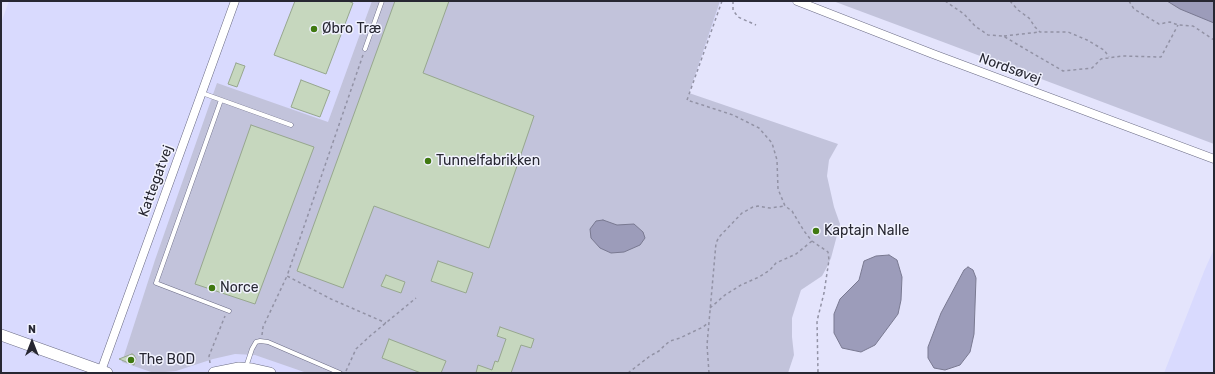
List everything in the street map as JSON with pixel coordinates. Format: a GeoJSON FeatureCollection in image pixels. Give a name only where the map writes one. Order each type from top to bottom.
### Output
{"type":"FeatureCollection","features":[{"type":"Feature","properties":{"kind":"street","name":"Kattegatvej"},"geometry":{"type":"LineString","coordinates":[[104,372],[235,1]]}},
{"type":"Feature","properties":{"kind":"street","name":"Nordsøvej"},"geometry":{"type":"LineString","coordinates":[[797,1],[933,54],[1214,159]]}},
{"type":"Feature","properties":{"kind":"street"},"geometry":{"type":"LineString","coordinates":[[1,335],[104,372]]}},
{"type":"Feature","properties":{"kind":"street"},"geometry":{"type":"LineString","coordinates":[[213,370],[245,368],[270,373]]}},
{"type":"Feature","properties":{"kind":"lane"},"geometry":{"type":"LineString","coordinates":[[365,49],[382,1]]}},
{"type":"Feature","properties":{"kind":"lane"},"geometry":{"type":"LineString","coordinates":[[202,93],[291,125]]}},
{"type":"Feature","properties":{"kind":"lane"},"geometry":{"type":"LineString","coordinates":[[221,100],[156,283],[228,310]]}},
{"type":"Feature","properties":{"kind":"lane"},"geometry":{"type":"LineString","coordinates":[[245,368],[252,349],[256,342],[260,340],[268,342],[340,373]]}},
{"type":"Feature","properties":{"kind":"path"},"geometry":{"type":"LineString","coordinates":[[722,1],[687,100],[733,115],[759,128],[772,143],[777,160],[778,189],[785,206],[792,211],[812,241],[828,252],[829,260],[817,321],[818,373]]}},
{"type":"Feature","properties":{"kind":"path"},"geometry":{"type":"LineString","coordinates":[[733,1],[733,10],[738,17],[756,25]]}},
{"type":"Feature","properties":{"kind":"path"},"geometry":{"type":"LineString","coordinates":[[945,1],[964,14],[975,26],[988,35],[1003,36],[1040,32],[1068,32],[1087,40],[1104,50],[1109,57]]}},
{"type":"Feature","properties":{"kind":"path"},"geometry":{"type":"LineString","coordinates":[[1010,1],[1018,10],[1029,18],[1040,32]]}},
{"type":"Feature","properties":{"kind":"path"},"geometry":{"type":"LineString","coordinates":[[1129,1],[1134,9],[1159,24],[1170,22],[1178,25],[1193,26],[1214,40]]}},
{"type":"Feature","properties":{"kind":"path"},"geometry":{"type":"LineString","coordinates":[[1003,36],[1064,71],[1092,68],[1101,58],[1122,56],[1161,57],[1178,25]]}},
{"type":"Feature","properties":{"kind":"path"},"geometry":{"type":"LineString","coordinates":[[260,340],[263,327],[287,276],[365,49]]}},
{"type":"Feature","properties":{"kind":"path"},"geometry":{"type":"LineString","coordinates":[[709,373],[707,345],[708,322],[716,243],[719,237],[742,213],[753,207],[758,206],[770,208],[785,206]]}},
{"type":"Feature","properties":{"kind":"path"},"geometry":{"type":"LineString","coordinates":[[710,308],[725,295],[741,285],[759,277],[770,270],[776,263],[796,254],[812,241]]}},
{"type":"Feature","properties":{"kind":"path"},"geometry":{"type":"LineString","coordinates":[[287,276],[331,299],[386,323]]}},
{"type":"Feature","properties":{"kind":"path"},"geometry":{"type":"LineString","coordinates":[[345,373],[356,349],[416,298]]}},
{"type":"Feature","properties":{"kind":"path"},"geometry":{"type":"LineString","coordinates":[[213,370],[209,356],[228,310]]}},
{"type":"Feature","properties":{"kind":"path"},"geometry":{"type":"LineString","coordinates":[[628,373],[650,356],[659,352],[670,341],[680,338],[708,322]]}},
{"type":"Feature","properties":{"kind":"shaded area"},"geometry":{"type":"Polygon","coordinates":[[[9,1],[721,1],[689,93],[466,373],[1,373],[1,23],[9,1]]]}},
{"type":"Feature","properties":{"kind":"shaded area"},"geometry":{"type":"Polygon","coordinates":[[[372,1],[720,1],[689,93],[838,144],[829,160],[827,176],[834,207],[840,224],[831,258],[822,276],[801,290],[792,318],[794,355],[788,373],[307,373],[255,355],[235,354],[213,359],[176,371],[154,373],[122,362],[155,260],[217,83],[328,122],[372,1]]]}},
{"type":"Feature","properties":{"kind":"shaded area"},"geometry":{"type":"Polygon","coordinates":[[[833,1],[1214,1],[1214,144],[943,42],[833,1]]]}},
{"type":"Feature","properties":{"kind":"shaded area"},"geometry":{"type":"Polygon","coordinates":[[[1167,1],[1214,1],[1214,23],[1180,9],[1167,1]]]}},
{"type":"Feature","properties":{"kind":"shaded area"},"geometry":{"type":"Polygon","coordinates":[[[603,220],[617,225],[634,224],[643,232],[645,238],[640,245],[624,252],[611,253],[600,248],[591,238],[590,229],[596,221],[603,220]]]}},
{"type":"Feature","properties":{"kind":"shaded area"},"geometry":{"type":"Polygon","coordinates":[[[1214,249],[1214,373],[1164,373],[1205,269],[1214,249]]]}},
{"type":"Feature","properties":{"kind":"shaded area"},"geometry":{"type":"Polygon","coordinates":[[[889,255],[897,260],[902,277],[901,300],[898,314],[875,345],[861,352],[842,348],[834,333],[834,314],[840,299],[859,280],[864,261],[876,256],[889,255]]]}},
{"type":"Feature","properties":{"kind":"shaded area"},"geometry":{"type":"Polygon","coordinates":[[[968,267],[973,270],[976,278],[974,334],[970,352],[960,365],[945,370],[934,368],[928,358],[928,347],[941,313],[964,270],[968,267]]]}},
{"type":"Feature","properties":{"kind":"building","name":"Øbro Træ"},"geometry":{"type":"Polygon","coordinates":[[[295,1],[348,1],[353,3],[326,74],[274,55],[295,1]]]}},
{"type":"Feature","properties":{"kind":"building","name":"Tunnelfabrikken"},"geometry":{"type":"Polygon","coordinates":[[[395,1],[449,1],[423,73],[534,116],[489,248],[374,206],[343,288],[297,271],[395,1]]]}},
{"type":"Feature","properties":{"kind":"building"},"geometry":{"type":"Polygon","coordinates":[[[236,63],[245,66],[237,87],[228,84],[236,63]]]}},
{"type":"Feature","properties":{"kind":"building"},"geometry":{"type":"Polygon","coordinates":[[[301,80],[330,91],[320,117],[291,107],[301,80]]]}},
{"type":"Feature","properties":{"kind":"building"},"geometry":{"type":"Polygon","coordinates":[[[251,125],[314,147],[255,304],[195,284],[251,125]]]}},
{"type":"Feature","properties":{"kind":"building"},"geometry":{"type":"Polygon","coordinates":[[[438,261],[473,273],[466,293],[431,281],[438,261]]]}},
{"type":"Feature","properties":{"kind":"building"},"geometry":{"type":"Polygon","coordinates":[[[386,275],[405,282],[401,293],[381,286],[386,275]]]}},
{"type":"Feature","properties":{"kind":"building"},"geometry":{"type":"Polygon","coordinates":[[[500,327],[534,339],[531,348],[521,345],[511,373],[476,373],[478,365],[492,370],[495,361],[498,362],[506,339],[497,336],[500,327]]]}},
{"type":"Feature","properties":{"kind":"building"},"geometry":{"type":"Polygon","coordinates":[[[389,339],[446,361],[441,373],[421,373],[382,358],[389,339]]]}},
{"type":"Feature","properties":{"kind":"building","name":"The BOD"},"geometry":{"type":"Polygon","coordinates":[[[132,354],[136,359],[134,365],[119,359],[132,354]]]}},
{"type":"Feature","properties":{"kind":"place","name":"Øbro Træ"},"geometry":{"type":"Point","coordinates":[314,29]}},
{"type":"Feature","properties":{"kind":"place","name":"Tunnelfabrikken"},"geometry":{"type":"Point","coordinates":[428,161]}},
{"type":"Feature","properties":{"kind":"place","name":"Kaptajn Nalle"},"geometry":{"type":"Point","coordinates":[816,231]}},
{"type":"Feature","properties":{"kind":"place","name":"Norce"},"geometry":{"type":"Point","coordinates":[212,288]}},
{"type":"Feature","properties":{"kind":"place","name":"The BOD"},"geometry":{"type":"Point","coordinates":[131,360]}}]}
